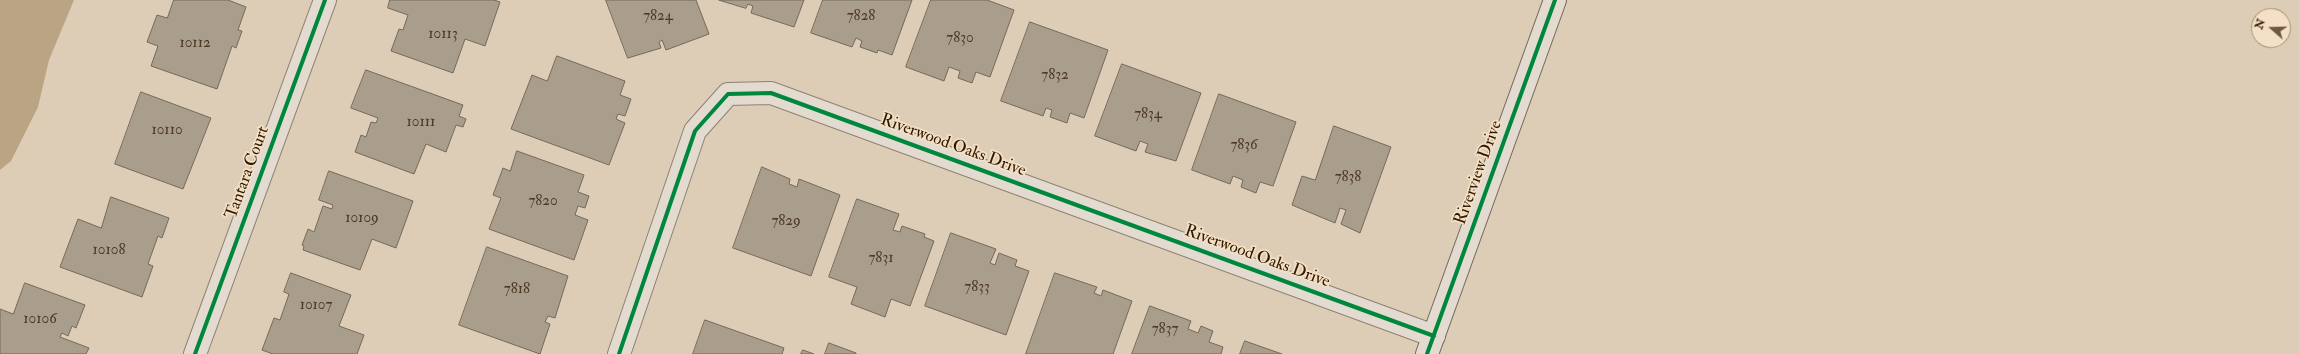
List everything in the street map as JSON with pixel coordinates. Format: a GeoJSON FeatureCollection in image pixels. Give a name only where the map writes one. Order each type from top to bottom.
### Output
{"type":"FeatureCollection","features":[{"type":"Feature","properties":{"kind":"street","name":"Tantara Court"},"geometry":{"type":"LineString","coordinates":[[195,354],[325,0]]}},
{"type":"Feature","properties":{"kind":"street","name":"Riverview Drive"},"geometry":{"type":"LineString","coordinates":[[1430,345],[1555,0]]}},
{"type":"Feature","properties":{"kind":"street","name":"Riverwood Oaks Drive"},"geometry":{"type":"LineString","coordinates":[[619,354],[695,131],[728,94],[771,92],[1430,345]]}},
{"type":"Feature","properties":{"kind":"shaded area"},"geometry":{"type":"Polygon","coordinates":[[[0,0],[74,0],[49,60],[38,107],[11,161],[0,170],[0,0]]]}},
{"type":"Feature","properties":{"kind":"building"},"geometry":{"type":"Polygon","coordinates":[[[174,0],[228,0],[246,7],[238,30],[242,31],[236,48],[232,46],[217,89],[151,66],[158,46],[147,42],[157,15],[167,18],[174,0]]]}},
{"type":"Feature","properties":{"kind":"building"},"geometry":{"type":"Polygon","coordinates":[[[390,0],[494,0],[500,2],[485,46],[465,39],[453,73],[391,51],[399,29],[403,30],[408,15],[388,8],[390,0]]]}},
{"type":"Feature","properties":{"kind":"building"},"geometry":{"type":"Polygon","coordinates":[[[606,0],[696,0],[709,34],[666,50],[662,40],[659,42],[661,48],[628,58],[606,0]]]}},
{"type":"Feature","properties":{"kind":"building"},"geometry":{"type":"Polygon","coordinates":[[[719,0],[804,0],[794,27],[751,13],[753,6],[748,4],[746,8],[719,0]]]}},
{"type":"Feature","properties":{"kind":"building"},"geometry":{"type":"Polygon","coordinates":[[[823,0],[912,0],[892,55],[878,50],[877,53],[860,47],[862,41],[856,38],[852,47],[811,33],[823,0]]]}},
{"type":"Feature","properties":{"kind":"building"},"geometry":{"type":"Polygon","coordinates":[[[931,0],[987,0],[1014,10],[990,77],[976,72],[972,83],[958,78],[960,71],[949,67],[944,81],[906,67],[931,0]]]}},
{"type":"Feature","properties":{"kind":"building"},"geometry":{"type":"Polygon","coordinates":[[[1030,22],[1108,50],[1084,118],[1070,113],[1067,123],[1050,117],[1052,110],[1046,108],[1043,116],[1001,101],[1030,22]]]}},
{"type":"Feature","properties":{"kind":"building"},"geometry":{"type":"Polygon","coordinates":[[[557,56],[625,81],[620,95],[631,99],[625,116],[618,114],[616,119],[625,123],[609,165],[511,129],[532,75],[547,81],[557,56]]]}},
{"type":"Feature","properties":{"kind":"building"},"geometry":{"type":"Polygon","coordinates":[[[1122,64],[1201,93],[1176,161],[1145,152],[1148,144],[1140,141],[1136,151],[1095,136],[1122,64]]]}},
{"type":"Feature","properties":{"kind":"building"},"geometry":{"type":"Polygon","coordinates":[[[366,70],[463,105],[459,116],[466,119],[463,127],[456,125],[446,152],[426,144],[414,174],[355,152],[361,135],[366,137],[371,122],[376,123],[378,118],[351,108],[366,70]]]}},
{"type":"Feature","properties":{"kind":"building"},"geometry":{"type":"Polygon","coordinates":[[[141,92],[211,118],[183,189],[115,164],[141,92]]]}},
{"type":"Feature","properties":{"kind":"building"},"geometry":{"type":"Polygon","coordinates":[[[1219,94],[1296,122],[1273,186],[1260,182],[1256,193],[1241,187],[1243,180],[1233,176],[1230,184],[1192,170],[1219,94]]]}},
{"type":"Feature","properties":{"kind":"building"},"geometry":{"type":"Polygon","coordinates":[[[1334,126],[1391,147],[1360,233],[1341,224],[1346,210],[1340,208],[1335,223],[1292,205],[1302,176],[1315,180],[1334,126]]]}},
{"type":"Feature","properties":{"kind":"building"},"geometry":{"type":"Polygon","coordinates":[[[517,151],[584,175],[578,192],[589,196],[585,208],[578,206],[575,215],[588,220],[574,260],[489,229],[501,198],[493,195],[503,168],[510,171],[517,151]]]}},
{"type":"Feature","properties":{"kind":"building"},"geometry":{"type":"Polygon","coordinates":[[[762,167],[790,179],[789,184],[797,187],[799,179],[840,195],[811,276],[733,248],[762,167]]]}},
{"type":"Feature","properties":{"kind":"building"},"geometry":{"type":"Polygon","coordinates":[[[329,171],[413,201],[396,248],[372,239],[360,270],[303,250],[304,246],[302,245],[308,229],[314,232],[323,206],[332,209],[333,205],[319,200],[329,171]]]}},
{"type":"Feature","properties":{"kind":"building"},"geometry":{"type":"Polygon","coordinates":[[[111,197],[169,218],[162,238],[158,236],[148,264],[153,266],[142,297],[60,267],[78,219],[101,228],[111,197]]]}},
{"type":"Feature","properties":{"kind":"building"},"geometry":{"type":"Polygon","coordinates":[[[857,199],[899,214],[893,230],[900,232],[902,226],[925,234],[924,237],[934,241],[910,306],[891,299],[885,317],[851,304],[857,287],[829,277],[857,199]]]}},
{"type":"Feature","properties":{"kind":"building"},"geometry":{"type":"Polygon","coordinates":[[[951,233],[996,249],[990,263],[995,265],[999,253],[1017,260],[1015,266],[1029,271],[1006,335],[925,306],[951,233]]]}},
{"type":"Feature","properties":{"kind":"building"},"geometry":{"type":"Polygon","coordinates":[[[487,247],[568,276],[555,318],[548,316],[545,322],[550,324],[540,354],[459,325],[487,247]]]}},
{"type":"Feature","properties":{"kind":"building"},"geometry":{"type":"Polygon","coordinates":[[[291,273],[351,295],[339,326],[364,335],[357,354],[273,354],[262,350],[274,318],[280,320],[289,294],[284,292],[291,273]]]}},
{"type":"Feature","properties":{"kind":"building"},"geometry":{"type":"Polygon","coordinates":[[[1055,273],[1097,287],[1094,293],[1101,296],[1103,290],[1132,301],[1113,354],[1026,354],[1055,273]]]}},
{"type":"Feature","properties":{"kind":"building"},"geometry":{"type":"Polygon","coordinates":[[[25,283],[85,305],[76,328],[72,326],[68,336],[62,333],[60,337],[89,348],[86,354],[0,354],[0,309],[13,314],[25,283]]]}},
{"type":"Feature","properties":{"kind":"building"},"geometry":{"type":"Polygon","coordinates":[[[1150,306],[1191,321],[1188,329],[1198,333],[1201,326],[1213,331],[1209,342],[1223,347],[1221,354],[1132,354],[1150,306]]]}},
{"type":"Feature","properties":{"kind":"building"},"geometry":{"type":"Polygon","coordinates":[[[705,320],[784,348],[782,354],[693,354],[705,320]]]}},
{"type":"Feature","properties":{"kind":"building"},"geometry":{"type":"Polygon","coordinates":[[[1245,341],[1282,354],[1240,354],[1245,341]]]}},
{"type":"Feature","properties":{"kind":"building"},"geometry":{"type":"Polygon","coordinates":[[[829,343],[856,353],[856,354],[825,354],[829,343]]]}},
{"type":"Feature","properties":{"kind":"building"},"geometry":{"type":"Polygon","coordinates":[[[803,350],[814,354],[801,354],[803,350]]]}},
{"type":"Feature","properties":{"kind":"cycle path"},"geometry":{"type":"LineString","coordinates":[[195,354],[325,0]]}},
{"type":"Feature","properties":{"kind":"cycle path"},"geometry":{"type":"LineString","coordinates":[[1427,354],[1555,0]]}},
{"type":"Feature","properties":{"kind":"cycle path"},"geometry":{"type":"LineString","coordinates":[[619,354],[695,131],[728,94],[771,93],[1434,336]]}}]}
